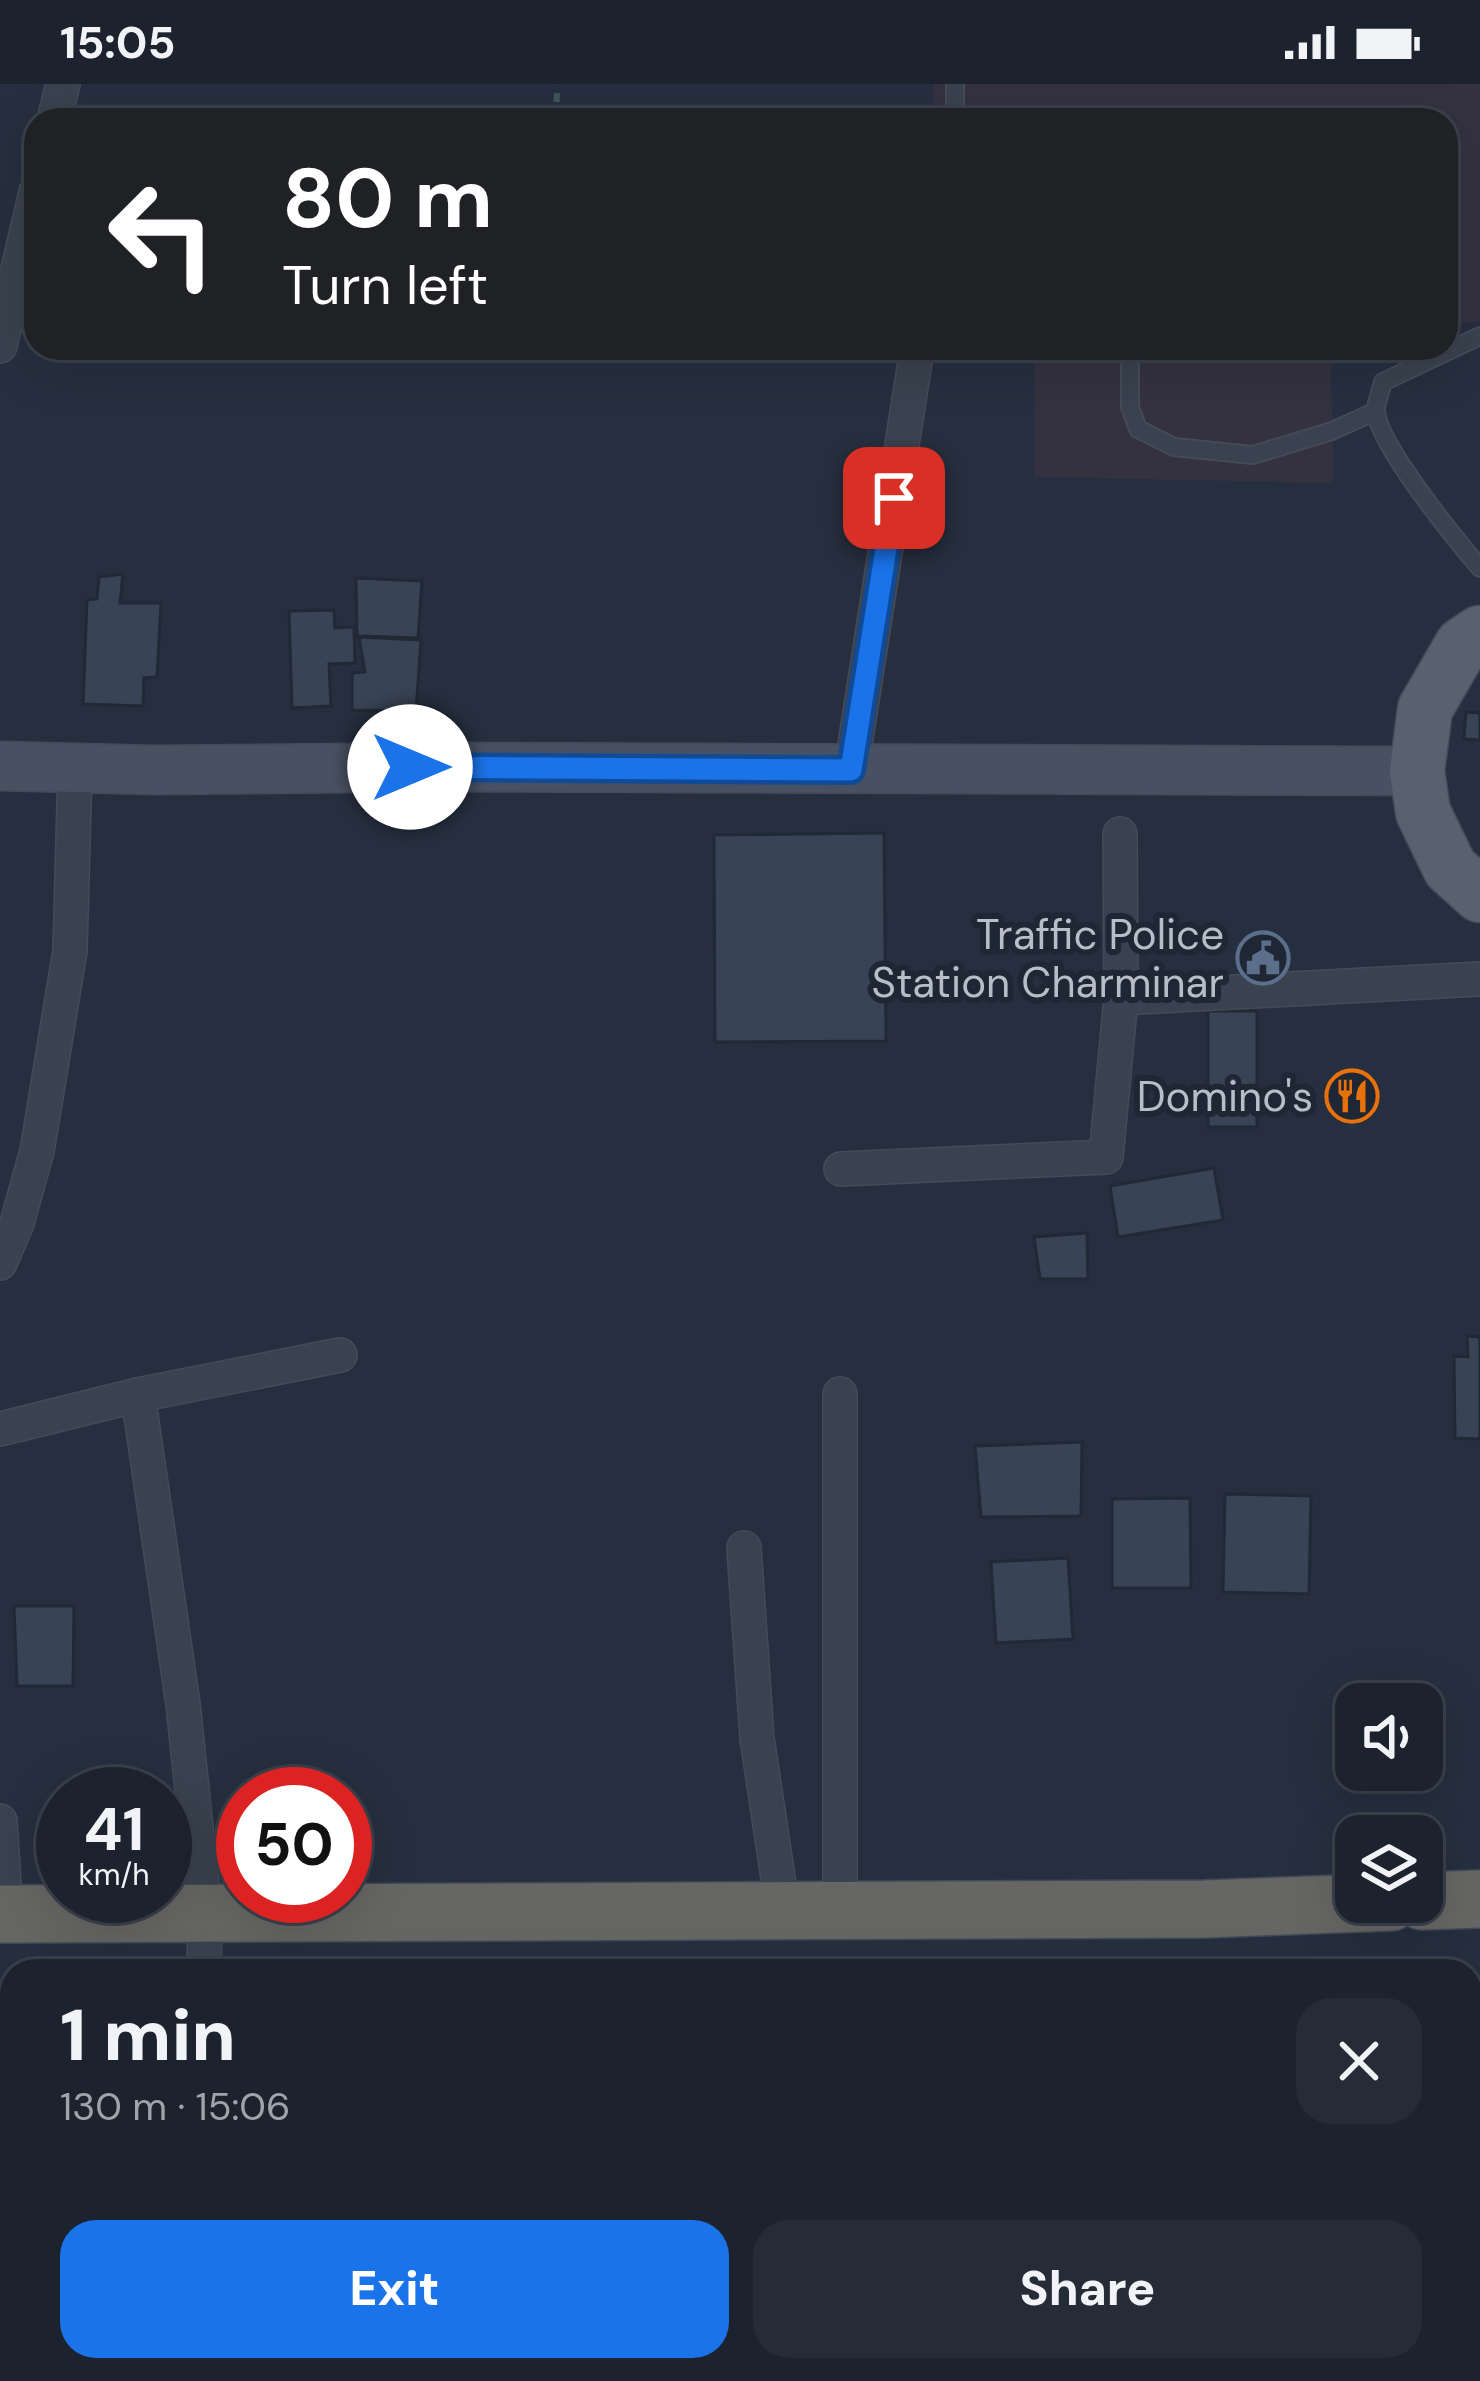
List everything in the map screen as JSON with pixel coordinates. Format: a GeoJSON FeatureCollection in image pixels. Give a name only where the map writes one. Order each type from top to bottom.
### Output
{"type":"FeatureCollection","features":[{"type":"Feature","properties":{"kind":"highway"},"geometry":{"type":"LineString","coordinates":[[1443,1900],[1480,1899]]}},
{"type":"Feature","properties":{"kind":"highway"},"geometry":{"type":"LineString","coordinates":[[3,1914],[1204,1909],[1335,1904]]}},
{"type":"Feature","properties":{"kind":"main road"},"geometry":{"type":"LineString","coordinates":[[1480,633],[1462,645],[1425,710],[1417,771],[1423,812],[1450,868],[1480,895]]}},
{"type":"Feature","properties":{"kind":"main road"},"geometry":{"type":"LineString","coordinates":[[0,766],[1417,771]]}},
{"type":"Feature","properties":{"kind":"street"},"geometry":{"type":"LineString","coordinates":[[0,346],[24,243]]}},
{"type":"Feature","properties":{"kind":"street"},"geometry":{"type":"LineString","coordinates":[[851,770],[915,362]]}},
{"type":"Feature","properties":{"kind":"street"},"geometry":{"type":"LineString","coordinates":[[0,1263],[37,1151],[70,951],[75,769]]}},
{"type":"Feature","properties":{"kind":"street"},"geometry":{"type":"LineString","coordinates":[[841,1169],[1106,1157],[1121,998],[1120,834]]}},
{"type":"Feature","properties":{"kind":"street"},"geometry":{"type":"LineString","coordinates":[[1121,998],[1480,980]]}},
{"type":"Feature","properties":{"kind":"street"},"geometry":{"type":"LineString","coordinates":[[0,1429],[138,1395],[340,1355]]}},
{"type":"Feature","properties":{"kind":"street"},"geometry":{"type":"LineString","coordinates":[[840,1394],[840,1910]]}},
{"type":"Feature","properties":{"kind":"street"},"geometry":{"type":"LineString","coordinates":[[138,1395],[183,1704],[206,1913],[204,1959]]}},
{"type":"Feature","properties":{"kind":"street"},"geometry":{"type":"LineString","coordinates":[[744,1548],[758,1738],[783,1911]]}},
{"type":"Feature","properties":{"kind":"street"},"geometry":{"type":"LineString","coordinates":[[0,1821],[3,1914]]}},
{"type":"Feature","properties":{"kind":"lane"},"geometry":{"type":"LineString","coordinates":[[1130,360],[1130,407],[1138,429],[1174,447],[1252,455],[1332,431],[1376,411]]}},
{"type":"Feature","properties":{"kind":"lane"},"geometry":{"type":"LineString","coordinates":[[1429,360],[1383,382],[1376,411],[1384,437],[1480,568]]}},
{"type":"Feature","properties":{"kind":"shaded area"},"geometry":{"type":"Polygon","coordinates":[[[934,84],[1480,84],[1480,322],[1458,323],[1458,108],[933,108],[934,84]]]}},
{"type":"Feature","properties":{"kind":"shaded area"},"geometry":{"type":"Polygon","coordinates":[[[1034,360],[1331,360],[1333,483],[1035,477],[1034,360]]]}},
{"type":"Feature","properties":{"kind":"building"},"geometry":{"type":"Polygon","coordinates":[[[123,574],[120,603],[161,603],[157,677],[144,678],[143,706],[83,704],[87,600],[97,599],[99,577],[123,574]]]}},
{"type":"Feature","properties":{"kind":"building"},"geometry":{"type":"Polygon","coordinates":[[[356,578],[422,581],[418,638],[357,636],[356,578]]]}},
{"type":"Feature","properties":{"kind":"building"},"geometry":{"type":"Polygon","coordinates":[[[334,610],[335,628],[354,627],[355,663],[329,664],[331,706],[292,708],[289,611],[334,610]]]}},
{"type":"Feature","properties":{"kind":"building"},"geometry":{"type":"Polygon","coordinates":[[[359,637],[421,640],[416,711],[352,710],[352,673],[365,672],[359,637]]]}},
{"type":"Feature","properties":{"kind":"building"},"geometry":{"type":"Polygon","coordinates":[[[1466,712],[1480,713],[1480,740],[1464,739],[1466,712]]]}},
{"type":"Feature","properties":{"kind":"building"},"geometry":{"type":"Polygon","coordinates":[[[884,833],[886,1041],[715,1042],[714,835],[884,833]]]}},
{"type":"Feature","properties":{"kind":"building"},"geometry":{"type":"Polygon","coordinates":[[[1208,1011],[1257,1011],[1257,1127],[1208,1127],[1208,1011]]]}},
{"type":"Feature","properties":{"kind":"building"},"geometry":{"type":"Polygon","coordinates":[[[1214,1168],[1223,1220],[1118,1237],[1110,1186],[1214,1168]]]}},
{"type":"Feature","properties":{"kind":"building"},"geometry":{"type":"Polygon","coordinates":[[[1087,1233],[1088,1279],[1040,1279],[1034,1237],[1087,1233]]]}},
{"type":"Feature","properties":{"kind":"building"},"geometry":{"type":"Polygon","coordinates":[[[1467,1336],[1480,1337],[1480,1439],[1455,1438],[1454,1356],[1468,1357],[1467,1336]]]}},
{"type":"Feature","properties":{"kind":"building"},"geometry":{"type":"Polygon","coordinates":[[[1082,1442],[1081,1516],[981,1517],[975,1446],[1082,1442]]]}},
{"type":"Feature","properties":{"kind":"building"},"geometry":{"type":"Polygon","coordinates":[[[1225,1494],[1311,1496],[1309,1594],[1223,1592],[1225,1494]]]}},
{"type":"Feature","properties":{"kind":"building"},"geometry":{"type":"Polygon","coordinates":[[[1190,1498],[1191,1588],[1112,1588],[1112,1499],[1190,1498]]]}},
{"type":"Feature","properties":{"kind":"building"},"geometry":{"type":"Polygon","coordinates":[[[1068,1558],[1073,1639],[996,1643],[991,1562],[1068,1558]]]}},
{"type":"Feature","properties":{"kind":"building"},"geometry":{"type":"Polygon","coordinates":[[[14,1606],[74,1606],[73,1686],[17,1686],[14,1606]]]}},
{"type":"Feature","properties":{"kind":"place","name":"Traffic Police Station Charminar"},"geometry":{"type":"Point","coordinates":[1263,958]}},
{"type":"Feature","properties":{"kind":"place","name":"Domino's"},"geometry":{"type":"Point","coordinates":[1352,1096]}},
{"type":"Feature","properties":{"kind":"route"},"geometry":{"type":"LineString","coordinates":[[410,767],[851,770],[894,498]]}}]}
